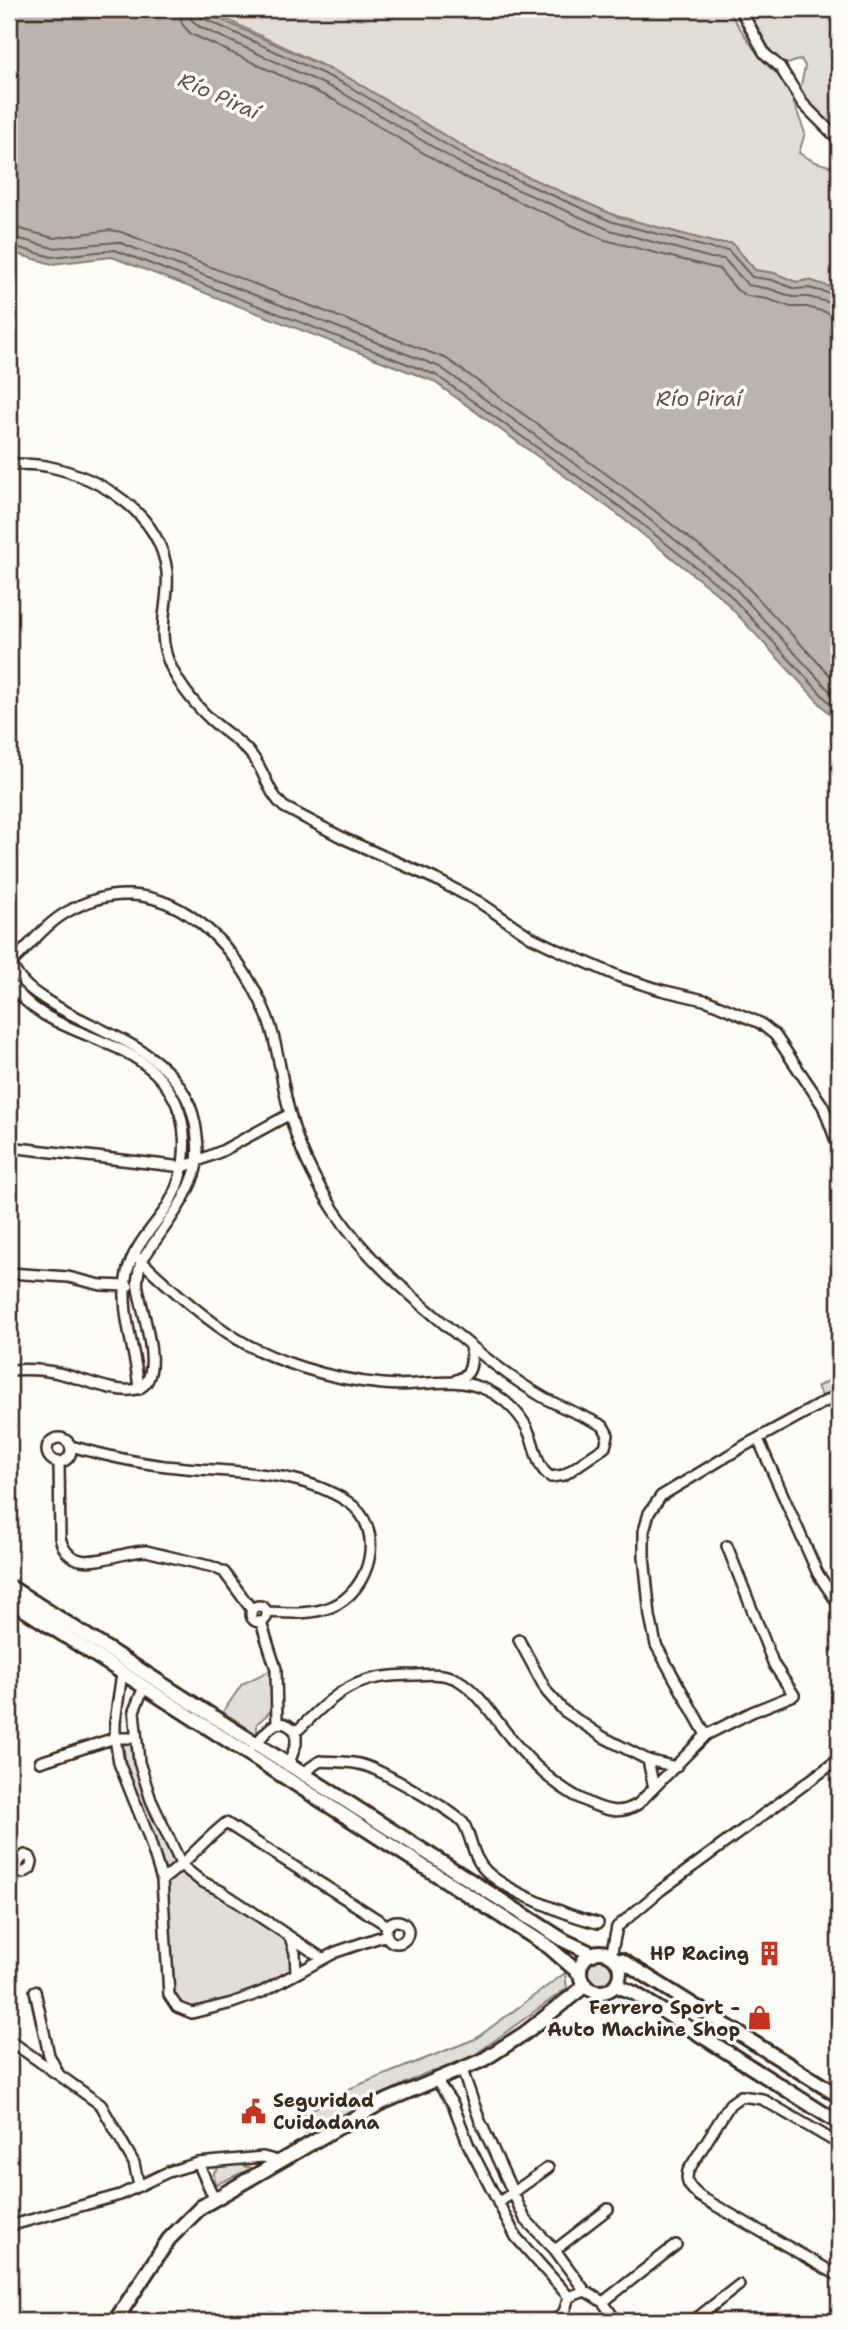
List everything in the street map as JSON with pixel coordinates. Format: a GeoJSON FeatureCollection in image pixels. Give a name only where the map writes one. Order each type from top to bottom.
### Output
{"type":"FeatureCollection","features":[{"type":"Feature","properties":{"kind":"main road"},"geometry":{"type":"LineString","coordinates":[[9,1586],[147,1683],[549,1947],[597,1992],[615,1985],[623,1987],[839,2123]]}},
{"type":"Feature","properties":{"kind":"main road"},"geometry":{"type":"LineString","coordinates":[[9,1600],[122,1673],[147,1683],[256,1745],[565,1941],[593,1954],[606,1953],[621,1960],[839,2096]]}},
{"type":"Feature","properties":{"kind":"main road"},"geometry":{"type":"LineString","coordinates":[[115,2321],[169,2239],[191,2215],[214,2198],[379,2104],[463,2070],[525,2033],[583,1980],[583,1962],[593,1954]]}},
{"type":"Feature","properties":{"kind":"main road"},"geometry":{"type":"LineString","coordinates":[[614,1958],[620,1973],[615,1985]]}},
{"type":"Feature","properties":{"kind":"main road"},"geometry":{"type":"LineString","coordinates":[[663,2011],[672,2000],[674,1992]]}},
{"type":"Feature","properties":{"kind":"main road"},"geometry":{"type":"LineString","coordinates":[[731,2053],[743,2035]]}},
{"type":"Feature","properties":{"kind":"street"},"geometry":{"type":"LineString","coordinates":[[740,9],[765,54],[780,67],[803,104],[839,141]]}},
{"type":"Feature","properties":{"kind":"street"},"geometry":{"type":"LineString","coordinates":[[9,464],[55,469],[112,491],[150,527],[161,546],[167,574],[162,638],[171,666],[191,699],[215,724],[243,744],[255,759],[277,801],[345,839],[468,897],[531,937],[558,950],[620,976],[661,990],[708,1001],[760,1023],[775,1035],[823,1106],[839,1149]]}},
{"type":"Feature","properties":{"kind":"street"},"geometry":{"type":"LineString","coordinates":[[9,1370],[53,1371],[118,1389],[139,1388],[147,1383],[152,1369],[137,1285],[141,1262],[178,1208],[194,1175],[198,1138],[194,1118],[187,1100],[168,1072],[144,1050],[63,1010],[24,984],[10,963],[50,923],[67,912],[87,902],[117,895],[139,896],[181,908],[225,944],[246,973],[272,1033],[290,1114],[312,1173],[334,1210],[364,1251],[407,1293],[493,1365],[543,1397],[603,1426],[608,1434],[605,1447],[564,1475],[551,1477],[543,1471],[522,1420],[506,1402],[484,1389],[454,1381]]}},
{"type":"Feature","properties":{"kind":"street"},"geometry":{"type":"LineString","coordinates":[[9,981],[12,993],[35,1010],[127,1054],[155,1074],[171,1093],[183,1123],[186,1141],[184,1167],[166,1208],[134,1254],[125,1286],[139,1388]]}},
{"type":"Feature","properties":{"kind":"street"},"geometry":{"type":"LineString","coordinates":[[12,993],[24,984]]}},
{"type":"Feature","properties":{"kind":"street"},"geometry":{"type":"LineString","coordinates":[[9,1147],[184,1167],[222,1151],[290,1114]]}},
{"type":"Feature","properties":{"kind":"street"},"geometry":{"type":"LineString","coordinates":[[134,1254],[229,1334],[292,1363],[339,1378],[387,1385],[454,1381],[461,1379],[468,1371],[472,1358],[470,1346]]}},
{"type":"Feature","properties":{"kind":"street"},"geometry":{"type":"LineString","coordinates":[[9,1273],[68,1277],[101,1285],[137,1285]]}},
{"type":"Feature","properties":{"kind":"street"},"geometry":{"type":"LineString","coordinates":[[706,1735],[656,1645],[646,1578],[644,1531],[649,1513],[661,1496],[839,1394]]}},
{"type":"Feature","properties":{"kind":"street"},"geometry":{"type":"LineString","coordinates":[[59,1462],[49,1456],[49,1444],[55,1439],[63,1438],[71,1446],[131,1461],[294,1480],[325,1491],[357,1509],[369,1530],[370,1554],[368,1567],[360,1582],[347,1597],[334,1606],[319,1611],[267,1612],[261,1606],[252,1610]]}},
{"type":"Feature","properties":{"kind":"street"},"geometry":{"type":"LineString","coordinates":[[758,1439],[818,1574],[839,1605]]}},
{"type":"Feature","properties":{"kind":"street"},"geometry":{"type":"LineString","coordinates":[[59,1462],[69,1458],[71,1446]]}},
{"type":"Feature","properties":{"kind":"street"},"geometry":{"type":"LineString","coordinates":[[59,1462],[60,1538],[68,1557],[86,1562],[146,1551],[212,1567],[224,1572],[252,1610],[253,1619],[261,1622]]}},
{"type":"Feature","properties":{"kind":"street"},"geometry":{"type":"LineString","coordinates":[[288,1766],[296,1744],[296,1732],[320,1707],[343,1690],[362,1680],[409,1675],[449,1676],[470,1689],[534,1765],[568,1792],[598,1807],[614,1812],[628,1811],[706,1735],[794,1695],[774,1665],[727,1546]]}},
{"type":"Feature","properties":{"kind":"street"},"geometry":{"type":"LineString","coordinates":[[261,1622],[266,1618],[267,1612]]}},
{"type":"Feature","properties":{"kind":"street"},"geometry":{"type":"LineString","coordinates":[[261,1622],[276,1669],[277,1722]]}},
{"type":"Feature","properties":{"kind":"street"},"geometry":{"type":"LineString","coordinates":[[519,1640],[547,1692],[564,1711],[603,1737],[648,1760],[676,1767]]}},
{"type":"Feature","properties":{"kind":"street"},"geometry":{"type":"LineString","coordinates":[[122,1673],[115,1722],[119,1763],[148,1835],[162,1880],[169,1995],[177,2007],[192,2013],[232,2003],[262,1992],[322,1958],[387,1930],[226,1823],[209,1836],[182,1866],[162,1880]]}},
{"type":"Feature","properties":{"kind":"street"},"geometry":{"type":"LineString","coordinates":[[147,1683],[134,1711],[139,1762],[151,1800],[182,1866],[201,1881],[221,1891],[322,1958]]}},
{"type":"Feature","properties":{"kind":"street"},"geometry":{"type":"LineString","coordinates":[[256,1745],[277,1722],[284,1722],[296,1732]]}},
{"type":"Feature","properties":{"kind":"street"},"geometry":{"type":"LineString","coordinates":[[40,1762],[115,1738],[135,1738]]}},
{"type":"Feature","properties":{"kind":"street"},"geometry":{"type":"LineString","coordinates":[[614,1958],[617,1927],[661,1890],[839,1759]]}},
{"type":"Feature","properties":{"kind":"street"},"geometry":{"type":"LineString","coordinates":[[648,1760],[654,1788]]}},
{"type":"Feature","properties":{"kind":"street"},"geometry":{"type":"LineString","coordinates":[[301,1774],[320,1761],[363,1765],[391,1776],[463,1822],[474,1857],[488,1873],[509,1888],[579,1919],[598,1923]]}},
{"type":"Feature","properties":{"kind":"street"},"geometry":{"type":"LineString","coordinates":[[9,1893],[16,1871]]}},
{"type":"Feature","properties":{"kind":"street"},"geometry":{"type":"LineString","coordinates":[[290,1937],[295,1953],[296,1972]]}},
{"type":"Feature","properties":{"kind":"street"},"geometry":{"type":"LineString","coordinates":[[35,1991],[49,2055],[59,2075]]}},
{"type":"Feature","properties":{"kind":"street"},"geometry":{"type":"LineString","coordinates":[[9,2040],[100,2105],[134,2163],[139,2186]]}},
{"type":"Feature","properties":{"kind":"street"},"geometry":{"type":"LineString","coordinates":[[463,2070],[471,2096],[512,2193],[533,2229],[555,2250],[585,2291],[603,2302],[616,2321]]}},
{"type":"Feature","properties":{"kind":"street"},"geometry":{"type":"LineString","coordinates":[[436,2080],[453,2104],[469,2146],[516,2237],[569,2297]]}},
{"type":"Feature","properties":{"kind":"street"},"geometry":{"type":"LineString","coordinates":[[453,2104],[471,2096]]}},
{"type":"Feature","properties":{"kind":"street"},"geometry":{"type":"LineString","coordinates":[[839,2144],[762,2099],[741,2096],[730,2104],[686,2178],[687,2185],[699,2196],[839,2276]]}},
{"type":"Feature","properties":{"kind":"street"},"geometry":{"type":"LineString","coordinates":[[9,2226],[78,2207],[198,2163],[263,2157],[278,2161]]}},
{"type":"Feature","properties":{"kind":"street"},"geometry":{"type":"LineString","coordinates":[[198,2163],[214,2198]]}},
{"type":"Feature","properties":{"kind":"street"},"geometry":{"type":"LineString","coordinates":[[498,2203],[548,2168]]}},
{"type":"Feature","properties":{"kind":"street"},"geometry":{"type":"LineString","coordinates":[[555,2250],[608,2209]]}},
{"type":"Feature","properties":{"kind":"street"},"geometry":{"type":"LineString","coordinates":[[603,2302],[676,2245]]}},
{"type":"Feature","properties":{"kind":"street"},"geometry":{"type":"LineString","coordinates":[[692,2321],[739,2284]]}},
{"type":"Feature","properties":{"kind":"street"},"geometry":{"type":"LineString","coordinates":[[569,2297],[585,2291]]}},
{"type":"Feature","properties":{"kind":"street"},"geometry":{"type":"LineString","coordinates":[[554,2321],[564,2312],[569,2297]]}},
{"type":"Feature","properties":{"kind":"shaded area"},"geometry":{"type":"Polygon","coordinates":[[[205,9],[727,9],[756,52],[782,77],[790,93],[805,133],[799,153],[813,161],[839,169],[839,290],[809,280],[796,282],[774,273],[755,270],[732,243],[716,243],[616,216],[474,153],[338,73],[205,9]]]}},
{"type":"Feature","properties":{"kind":"shaded area"},"geometry":{"type":"Polygon","coordinates":[[[743,9],[839,9],[839,136],[810,106],[800,90],[805,66],[801,59],[788,64],[777,57],[743,9]]]}},
{"type":"Feature","properties":{"kind":"shaded area"},"geometry":{"type":"Polygon","coordinates":[[[839,1375],[839,1426],[817,1387],[839,1375]]]}},
{"type":"Feature","properties":{"kind":"shaded area"},"geometry":{"type":"Polygon","coordinates":[[[273,1669],[273,1709],[257,1724],[257,1734],[223,1712],[242,1684],[273,1669]]]}},
{"type":"Feature","properties":{"kind":"shaded area"},"geometry":{"type":"Polygon","coordinates":[[[130,1743],[150,1813],[174,1863],[170,1868],[164,1869],[125,1761],[124,1744],[130,1743]]]}},
{"type":"Feature","properties":{"kind":"shaded area"},"geometry":{"type":"Polygon","coordinates":[[[180,1872],[287,1940],[292,1949],[292,1970],[223,2002],[196,2008],[183,2004],[175,1994],[166,1887],[180,1872]]]}},
{"type":"Feature","properties":{"kind":"shaded area"},"geometry":{"type":"Polygon","coordinates":[[[599,1957],[609,1961],[613,1971],[609,1981],[599,1985],[589,1981],[585,1971],[589,1961],[599,1957]]]}},
{"type":"Feature","properties":{"kind":"shaded area"},"geometry":{"type":"Polygon","coordinates":[[[565,1973],[567,1988],[469,2059],[447,2069],[426,2073],[306,2133],[298,2118],[346,2090],[475,2039],[565,1973]]]}},
{"type":"Feature","properties":{"kind":"shaded area"},"geometry":{"type":"Polygon","coordinates":[[[221,2165],[252,2168],[215,2185],[214,2172],[221,2165]]]}},
{"type":"Feature","properties":{"kind":"water","name":"Río Piraí"},"geometry":{"type":"Polygon","coordinates":[[[9,9],[198,9],[349,78],[474,153],[616,216],[716,243],[732,243],[755,270],[774,273],[796,282],[809,280],[839,290],[839,724],[721,597],[616,513],[433,381],[112,257],[52,264],[9,252],[9,9]]]}},
{"type":"Feature","properties":{"kind":"place","name":"HP Racing"},"geometry":{"type":"Point","coordinates":[769,1953]}},
{"type":"Feature","properties":{"kind":"place","name":"Ferrero Sport - Auto Machine Shop"},"geometry":{"type":"Point","coordinates":[760,2018]}},
{"type":"Feature","properties":{"kind":"place","name":"Seguridad Cuidadana"},"geometry":{"type":"Point","coordinates":[253,2111]}}]}
